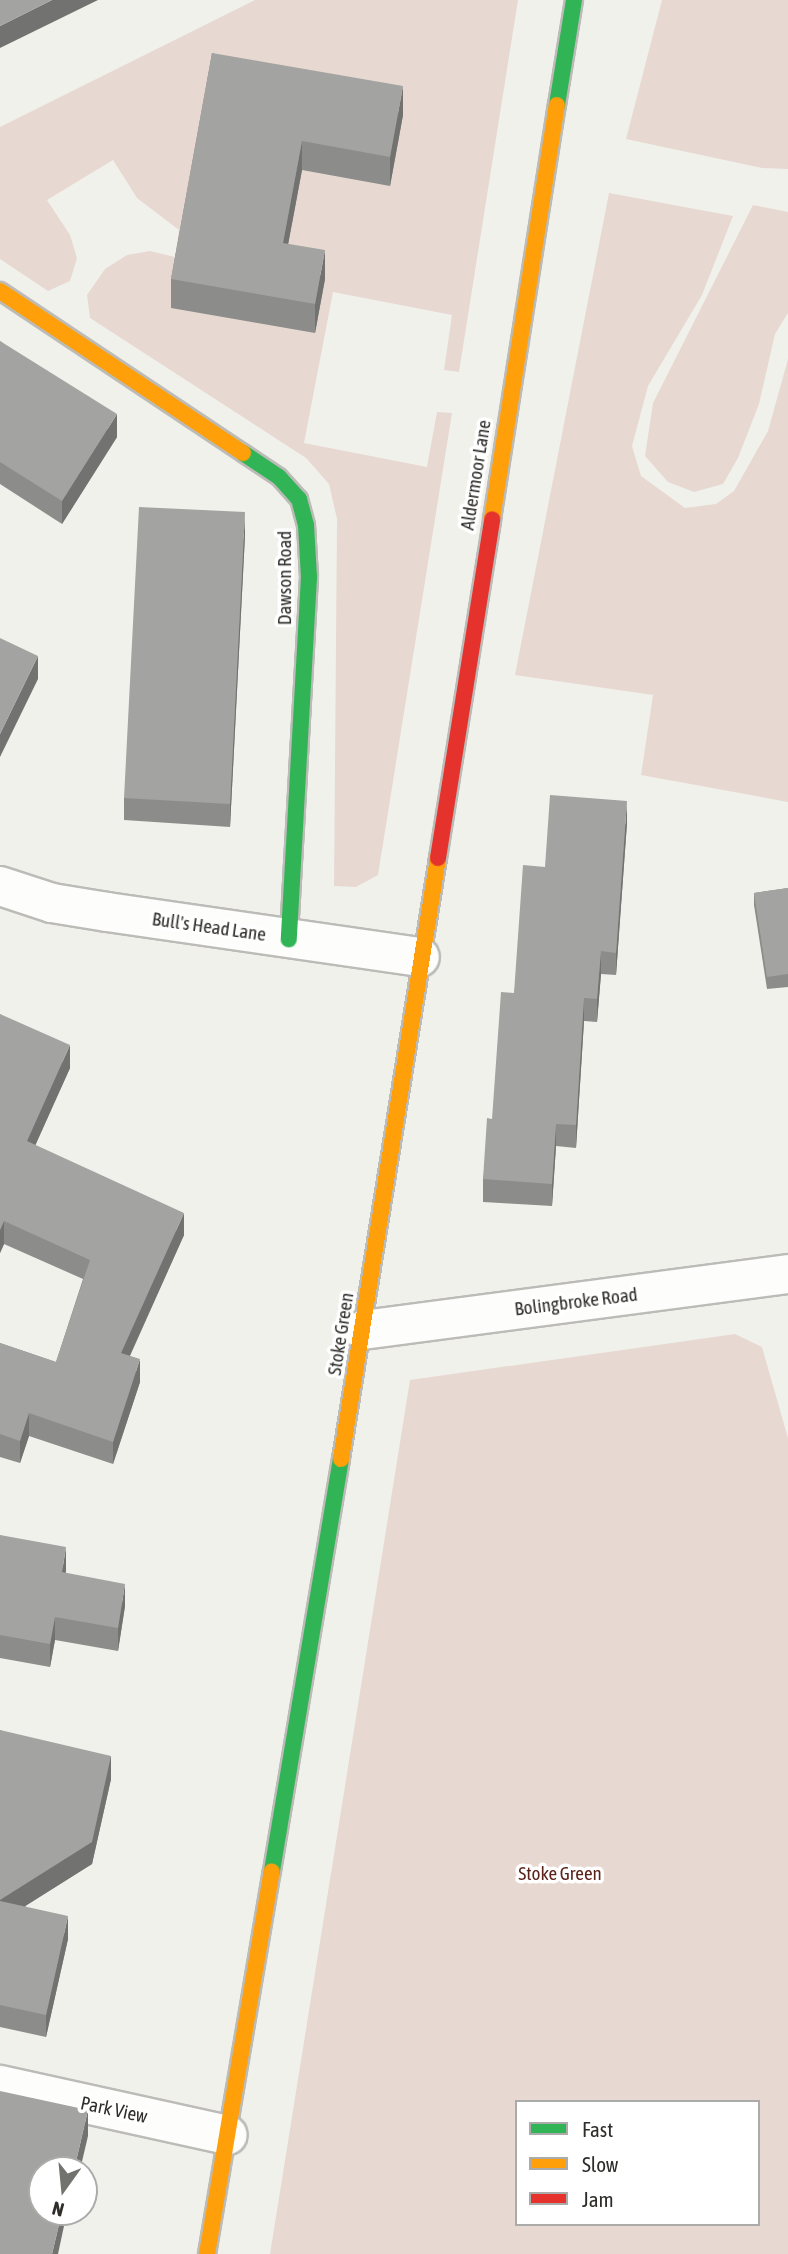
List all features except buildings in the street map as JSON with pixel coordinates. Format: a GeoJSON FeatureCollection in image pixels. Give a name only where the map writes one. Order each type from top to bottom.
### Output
{"type":"FeatureCollection","features":[{"type":"Feature","properties":{"kind":"street","name":"Aldermoor Lane"},"geometry":{"type":"LineString","coordinates":[[420,957],[575,0]]}},
{"type":"Feature","properties":{"kind":"street","name":"Dawson Road"},"geometry":{"type":"LineString","coordinates":[[0,291],[279,477],[299,499],[306,525],[309,577],[289,939]]}},
{"type":"Feature","properties":{"kind":"street","name":"Bull's Head Lane"},"geometry":{"type":"LineString","coordinates":[[0,886],[52,903],[420,957]]}},
{"type":"Feature","properties":{"kind":"street","name":"Stoke Green"},"geometry":{"type":"LineString","coordinates":[[207,2254],[363,1330],[420,957]]}},
{"type":"Feature","properties":{"kind":"street","name":"Bolingbroke Road"},"geometry":{"type":"LineString","coordinates":[[363,1330],[788,1274]]}},
{"type":"Feature","properties":{"kind":"street","name":"Park View"},"geometry":{"type":"LineString","coordinates":[[0,2085],[228,2135]]}},
{"type":"Feature","properties":{"kind":"green space"},"geometry":{"type":"Polygon","coordinates":[[[255,0],[518,0],[459,372],[444,370],[452,315],[333,292],[304,443],[427,467],[437,412],[452,413],[378,875],[356,887],[334,886],[337,519],[329,484],[306,458],[90,318],[87,295],[105,269],[127,255],[150,251],[175,257],[179,230],[137,198],[113,160],[47,200],[70,235],[77,258],[70,281],[48,291],[0,259],[0,127],[255,0]]]}},
{"type":"Feature","properties":{"kind":"green space"},"geometry":{"type":"Polygon","coordinates":[[[662,0],[788,0],[788,169],[762,168],[626,139],[662,0]]]}},
{"type":"Feature","properties":{"kind":"green space"},"geometry":{"type":"Polygon","coordinates":[[[609,193],[733,216],[702,295],[648,386],[632,446],[641,476],[685,508],[716,504],[734,491],[768,431],[788,359],[788,802],[641,775],[653,695],[515,675],[609,193]]]}},
{"type":"Feature","properties":{"kind":"green space"},"geometry":{"type":"Polygon","coordinates":[[[753,205],[788,212],[788,313],[775,334],[759,404],[738,458],[723,484],[694,492],[668,482],[645,456],[653,403],[753,205]]]}},
{"type":"Feature","properties":{"kind":"green space","name":"Stoke Green"},"geometry":{"type":"Polygon","coordinates":[[[735,1334],[762,1347],[788,1438],[788,2254],[270,2254],[410,1380],[735,1334]]]}},
{"type":"Feature","properties":{"kind":"traffic: fast"},"geometry":{"type":"LineString","coordinates":[[557,105],[574,0]]}},
{"type":"Feature","properties":{"kind":"traffic: fast"},"geometry":{"type":"LineString","coordinates":[[243,453],[279,477],[299,499],[306,525],[309,577],[289,939]]}},
{"type":"Feature","properties":{"kind":"traffic: fast"},"geometry":{"type":"LineString","coordinates":[[272,1871],[341,1459]]}},
{"type":"Feature","properties":{"kind":"traffic: slow"},"geometry":{"type":"LineString","coordinates":[[492,519],[557,105]]}},
{"type":"Feature","properties":{"kind":"traffic: slow"},"geometry":{"type":"LineString","coordinates":[[0,291],[243,453]]}},
{"type":"Feature","properties":{"kind":"traffic: slow"},"geometry":{"type":"LineString","coordinates":[[341,1459],[438,858]]}},
{"type":"Feature","properties":{"kind":"traffic: slow"},"geometry":{"type":"LineString","coordinates":[[207,2254],[272,1871]]}},
{"type":"Feature","properties":{"kind":"traffic: jam"},"geometry":{"type":"LineString","coordinates":[[438,858],[492,519]]}}]}
